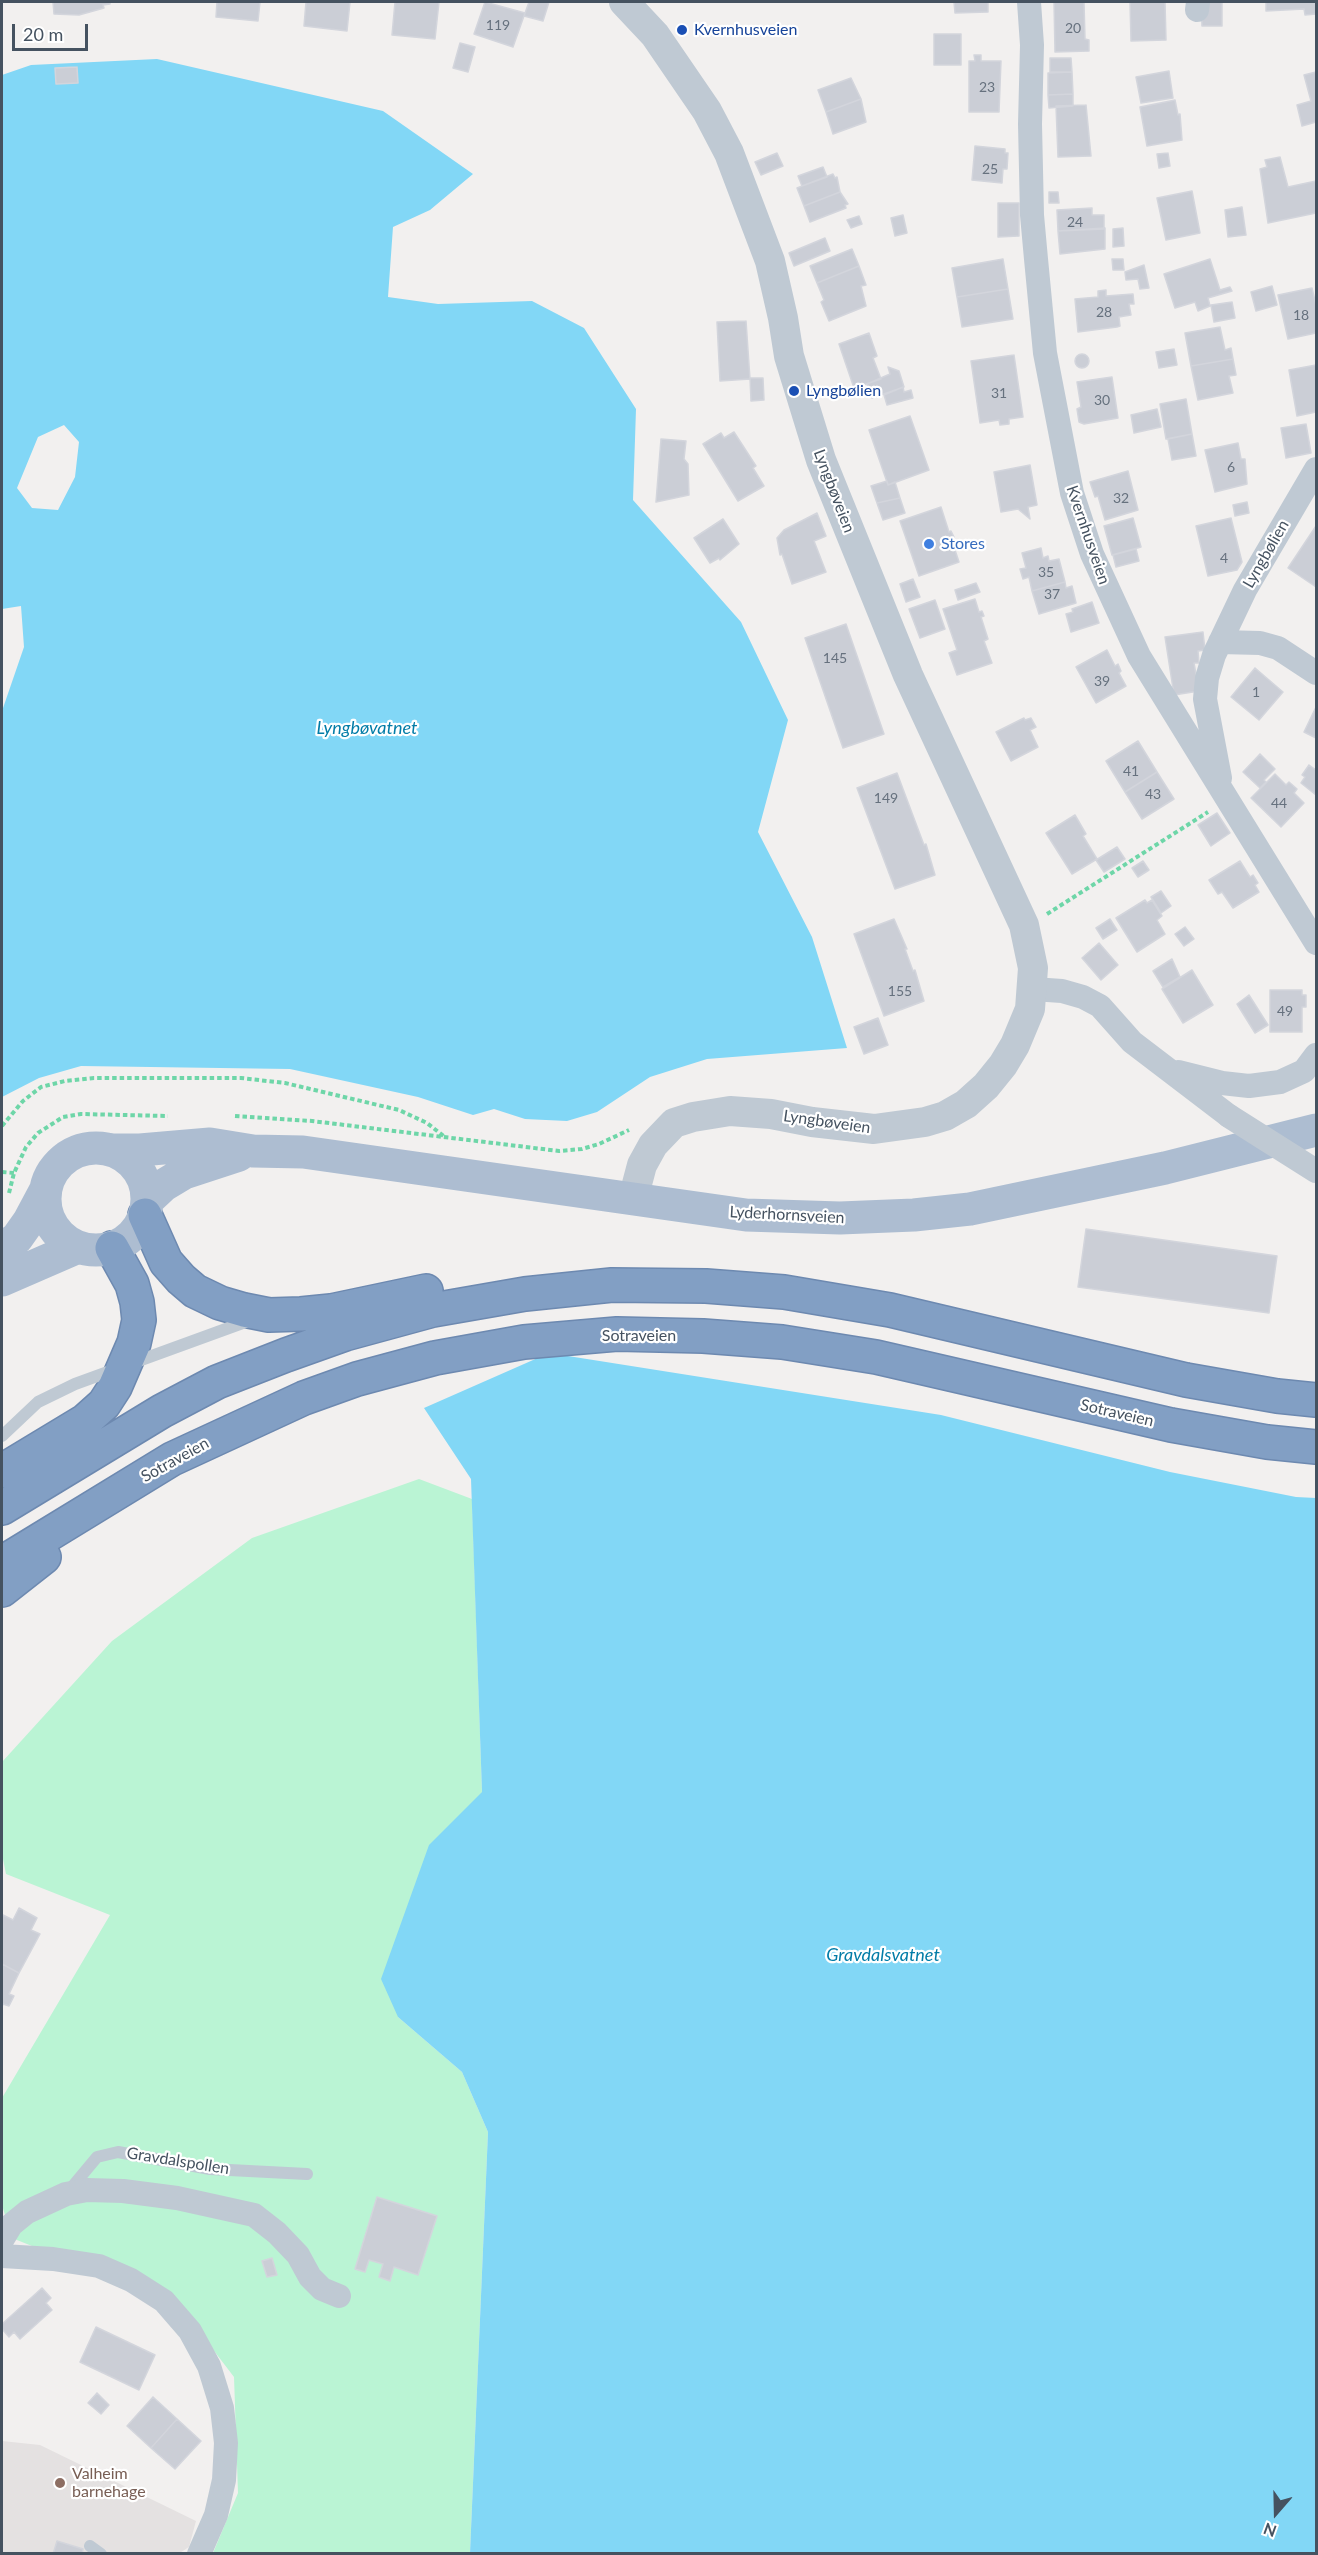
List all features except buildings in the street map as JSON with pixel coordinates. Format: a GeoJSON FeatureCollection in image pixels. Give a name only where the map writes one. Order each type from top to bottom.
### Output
{"type":"FeatureCollection","features":[{"type":"Feature","properties":{"kind":"highway"},"geometry":{"type":"LineString","coordinates":[[147,1208],[166,1262],[181,1279],[195,1291],[220,1303],[269,1315],[331,1311],[522,1273],[612,1285]]}},
{"type":"Feature","properties":{"kind":"highway"},"geometry":{"type":"LineString","coordinates":[[2,1471],[85,1421],[104,1404],[126,1364],[139,1320],[137,1302],[132,1284],[112,1248]]}},
{"type":"Feature","properties":{"kind":"highway"},"geometry":{"type":"LineString","coordinates":[[2,1508],[162,1411],[217,1382],[345,1334],[433,1310],[525,1294],[612,1285],[706,1286],[784,1292],[890,1311],[1186,1380],[1277,1396],[1317,1400]]}},
{"type":"Feature","properties":{"kind":"highway","name":"Sotraveien"},"geometry":{"type":"LineString","coordinates":[[2,1563],[172,1459],[304,1398],[357,1379],[435,1358],[524,1342],[617,1334],[782,1342],[864,1355],[1171,1425],[1267,1442],[1317,1447]]}},
{"type":"Feature","properties":{"kind":"highway"},"geometry":{"type":"LineString","coordinates":[[2,1590],[172,1459]]}},
{"type":"Feature","properties":{"kind":"main road","name":"Lyderhornsveien"},"geometry":{"type":"LineString","coordinates":[[113,1150],[210,1144],[253,1151],[303,1152],[746,1215],[798,1219],[914,1215],[970,1209],[1066,1190],[1317,1130]]}},
{"type":"Feature","properties":{"kind":"main road"},"geometry":{"type":"LineString","coordinates":[[2,1250],[17,1238],[29,1221],[56,1167],[62,1160],[78,1150],[95,1147],[113,1150],[128,1158],[141,1172],[146,1185],[147,1208],[138,1229],[126,1241],[112,1248],[95,1250],[78,1247],[63,1238],[52,1225],[45,1208],[45,1191]]}},
{"type":"Feature","properties":{"kind":"main road","name":"Lyderhornsveien"},"geometry":{"type":"LineString","coordinates":[[147,1208],[164,1185],[184,1173],[212,1162],[253,1151]]}},
{"type":"Feature","properties":{"kind":"main road"},"geometry":{"type":"LineString","coordinates":[[2,1280],[78,1247]]}},
{"type":"Feature","properties":{"kind":"street","name":"Lyngbøveien"},"geometry":{"type":"LineString","coordinates":[[624,2],[655,35],[707,111],[729,153],[770,261],[789,356],[821,460],[908,675],[1024,925],[1032,959],[1033,989],[1023,1029],[1003,1065],[986,1086],[966,1104],[945,1116],[903,1127],[874,1129],[730,1111],[693,1117],[674,1124],[653,1145],[642,1165],[633,1199]]}},
{"type":"Feature","properties":{"kind":"street","name":"Kvernhusveien"},"geometry":{"type":"LineString","coordinates":[[1029,2],[1032,45],[1031,169],[1035,248],[1045,354],[1072,494],[1092,554],[1139,656],[1317,943]]}},
{"type":"Feature","properties":{"kind":"street","name":"Lyngbølien"},"geometry":{"type":"LineString","coordinates":[[1221,787],[1205,699],[1207,678],[1220,642],[1245,590],[1317,469]]}},
{"type":"Feature","properties":{"kind":"street"},"geometry":{"type":"LineString","coordinates":[[1220,642],[1260,643],[1278,648],[1317,673]]}},
{"type":"Feature","properties":{"kind":"street"},"geometry":{"type":"LineString","coordinates":[[1033,989],[1062,991],[1083,997],[1100,1006],[1132,1042],[1162,1067],[1229,1116],[1317,1171]]}},
{"type":"Feature","properties":{"kind":"street"},"geometry":{"type":"LineString","coordinates":[[1162,1067],[1222,1083],[1250,1086],[1280,1082],[1312,1067]]}},
{"type":"Feature","properties":{"kind":"street","name":"Gravdalspollen"},"geometry":{"type":"LineString","coordinates":[[2,2240],[10,2225],[27,2212],[66,2194],[87,2190],[123,2191],[177,2198],[254,2215],[277,2233],[298,2255],[310,2277],[322,2289],[339,2296]]}},
{"type":"Feature","properties":{"kind":"street"},"geometry":{"type":"LineString","coordinates":[[2,2256],[52,2259],[99,2266],[131,2280],[164,2301],[190,2331],[209,2366],[222,2408],[226,2443],[224,2480],[216,2515],[200,2553]]}},
{"type":"Feature","properties":{"kind":"lane"},"geometry":{"type":"LineString","coordinates":[[2,1436],[38,1402],[75,1384],[229,1326],[269,1315]]}},
{"type":"Feature","properties":{"kind":"lane","name":"Gravdalspollen"},"geometry":{"type":"LineString","coordinates":[[66,2194],[97,2157],[118,2152],[210,2169],[308,2174]]}},
{"type":"Feature","properties":{"kind":"lane"},"geometry":{"type":"LineString","coordinates":[[90,2546],[101,2553]]}},
{"type":"Feature","properties":{"kind":"path"},"geometry":{"type":"LineString","coordinates":[[1043,917],[1218,805],[1221,787]]}},
{"type":"Feature","properties":{"kind":"path"},"geometry":{"type":"LineString","coordinates":[[2,1126],[23,1101],[41,1087],[65,1081],[94,1078],[241,1078],[285,1083],[399,1110],[427,1124],[447,1139]]}},
{"type":"Feature","properties":{"kind":"path"},"geometry":{"type":"LineString","coordinates":[[628,1129],[633,1124]]}},
{"type":"Feature","properties":{"kind":"path"},"geometry":{"type":"LineString","coordinates":[[2,1172],[14,1173]]}},
{"type":"Feature","properties":{"kind":"shaded area","name":"Valheim barnehage"},"geometry":{"type":"Polygon","coordinates":[[[2,2441],[40,2445],[196,2521],[189,2547],[178,2554],[2,2553],[2,2441]]]}},
{"type":"Feature","properties":{"kind":"green space"},"geometry":{"type":"Polygon","coordinates":[[[419,1479],[472,1499],[482,1792],[398,2017],[462,2072],[488,2132],[470,2553],[213,2553],[238,2493],[234,2377],[179,2305],[12,2238],[2,2205],[2,2098],[110,1915],[6,1874],[2,1854],[2,1762],[112,1641],[252,1538],[419,1479]]]}},
{"type":"Feature","properties":{"kind":"water","name":"Lyngbøvatnet"},"geometry":{"type":"Polygon","coordinates":[[[157,59],[383,111],[473,174],[430,210],[393,227],[388,297],[438,304],[532,301],[584,328],[636,409],[633,500],[741,622],[788,720],[758,832],[812,937],[847,1048],[707,1059],[650,1077],[597,1112],[567,1121],[525,1119],[494,1109],[473,1115],[418,1097],[290,1069],[81,1066],[39,1078],[2,1097],[2,711],[24,647],[21,606],[2,609],[2,75],[31,65],[157,59]],[[64,425],[38,437],[17,488],[32,508],[58,510],[75,477],[79,442],[64,425]]]}},
{"type":"Feature","properties":{"kind":"water","name":"Gravdalsvatnet"},"geometry":{"type":"Polygon","coordinates":[[[549,1353],[941,1415],[1170,1472],[1296,1497],[1316,1498],[1316,2553],[470,2553],[488,2132],[462,2072],[398,2017],[381,1979],[429,1845],[482,1792],[471,1479],[424,1408],[549,1353]]]}},
{"type":"Feature","properties":{"kind":"place","name":"Kvernhusveien"},"geometry":{"type":"Point","coordinates":[682,30]}},
{"type":"Feature","properties":{"kind":"place","name":"Lyngbølien"},"geometry":{"type":"Point","coordinates":[794,391]}},
{"type":"Feature","properties":{"kind":"place","name":"Stores"},"geometry":{"type":"Point","coordinates":[929,544]}},
{"type":"Feature","properties":{"kind":"place","name":"Valheim barnehage"},"geometry":{"type":"Point","coordinates":[60,2483]}}]}
